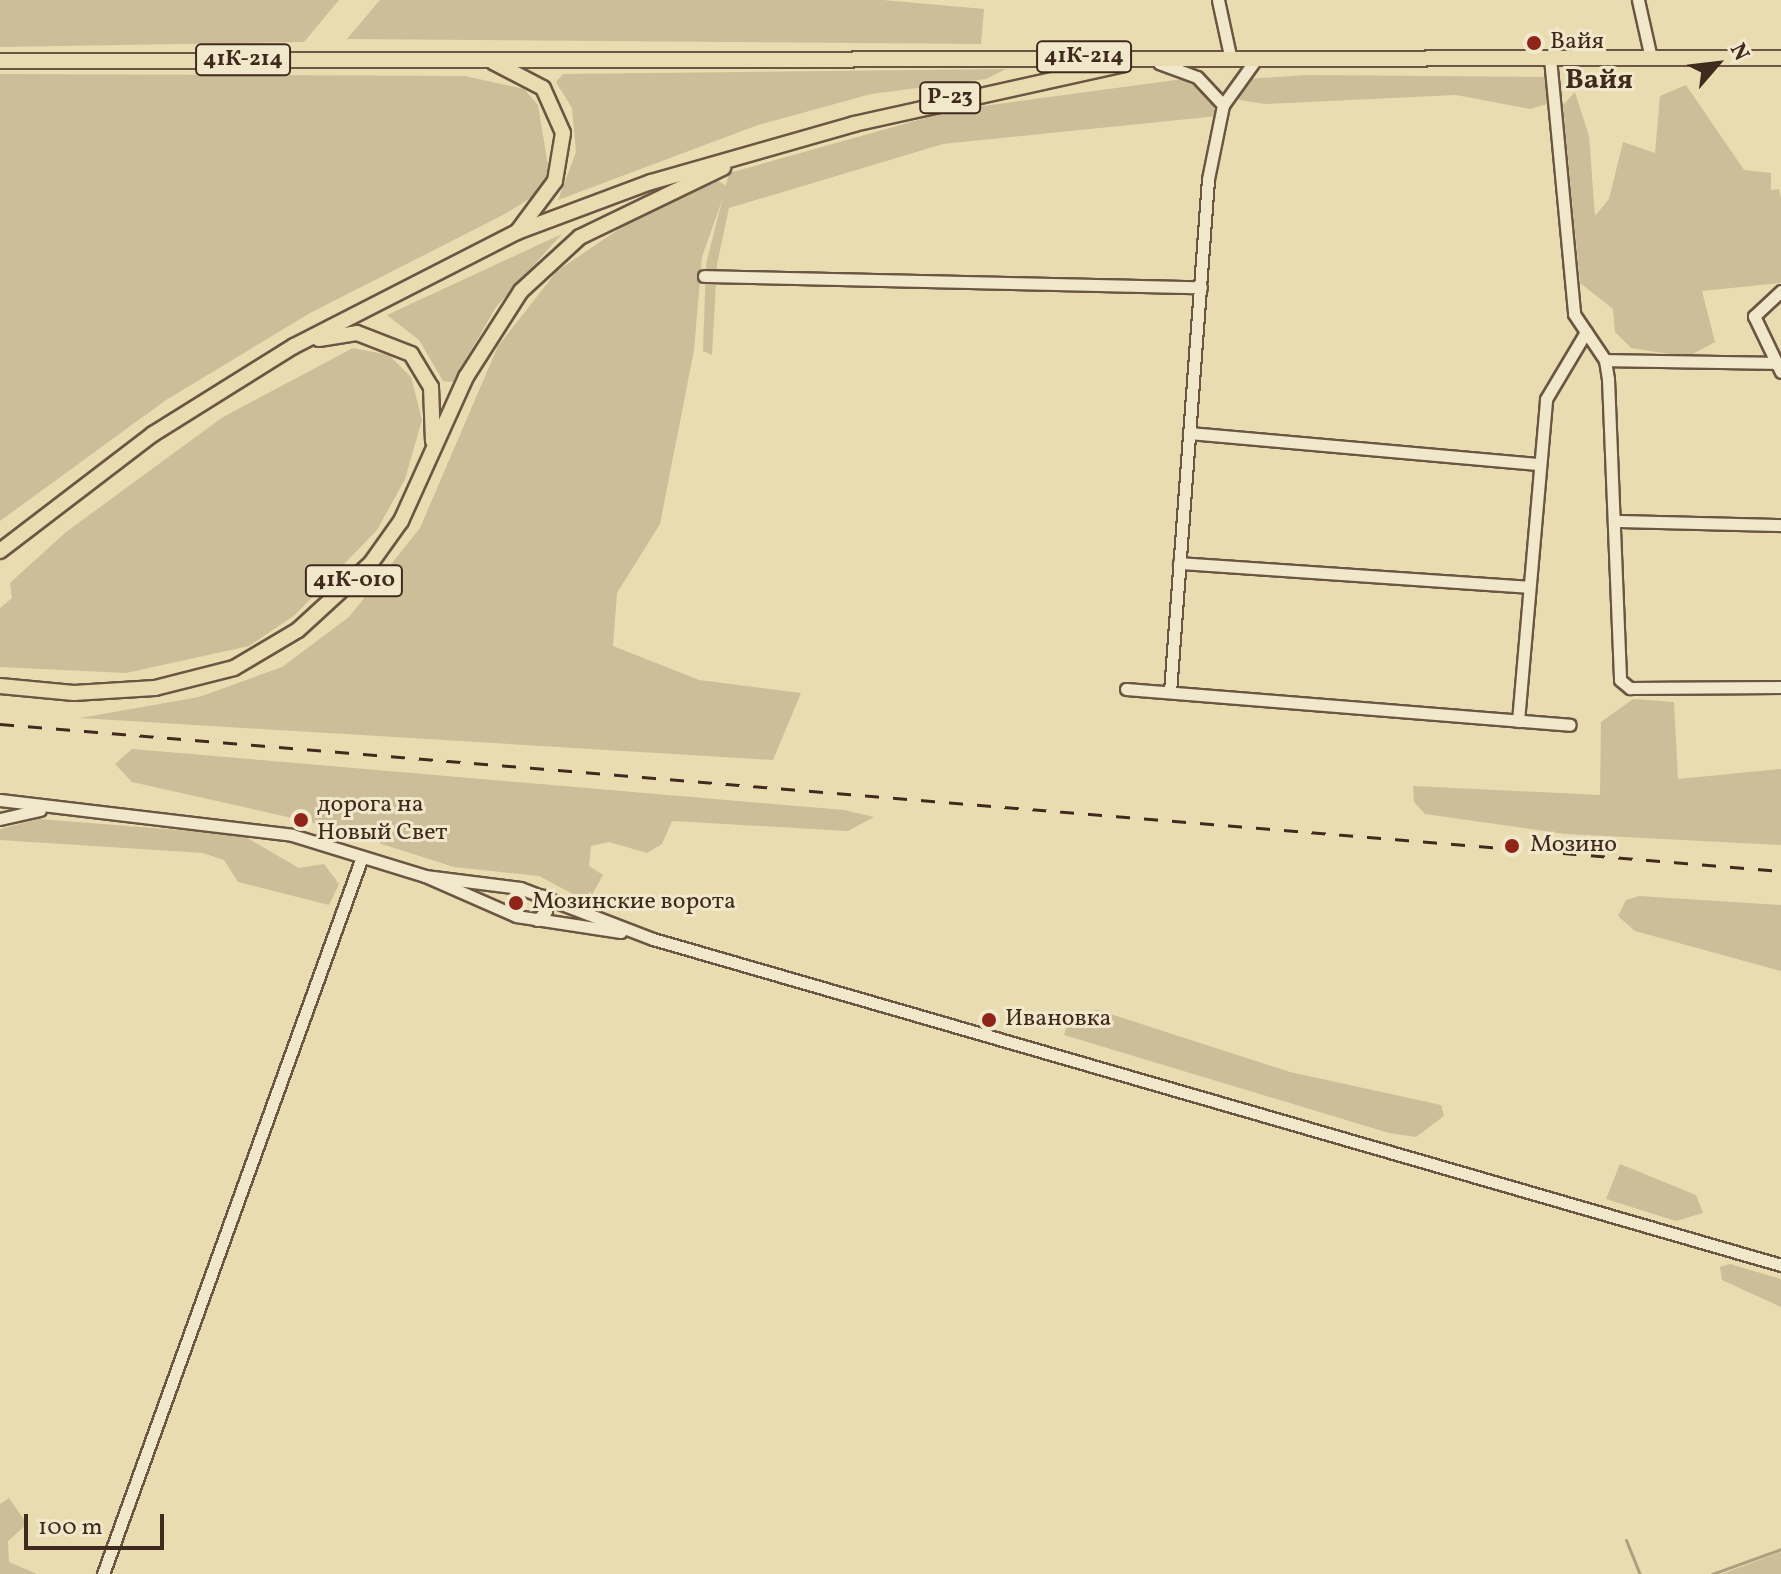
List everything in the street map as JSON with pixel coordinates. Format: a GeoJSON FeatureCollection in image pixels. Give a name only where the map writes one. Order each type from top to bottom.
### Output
{"type":"FeatureCollection","features":[{"type":"Feature","properties":{"kind":"main road","name":"Р-23"},"geometry":{"type":"LineString","coordinates":[[0,551],[153,434],[294,346],[517,232],[756,152],[966,93],[1149,60],[1781,58]]}},
{"type":"Feature","properties":{"kind":"main road","name":"41К-214"},"geometry":{"type":"LineString","coordinates":[[485,59],[543,88],[563,133],[555,181],[517,232]]}},
{"type":"Feature","properties":{"kind":"main road","name":"41К-214"},"geometry":{"type":"LineString","coordinates":[[0,61],[1149,60]]}},
{"type":"Feature","properties":{"kind":"main road"},"geometry":{"type":"LineString","coordinates":[[431,454],[496,324],[547,263],[615,217],[756,152]]}},
{"type":"Feature","properties":{"kind":"main road"},"geometry":{"type":"LineString","coordinates":[[294,346],[357,333],[411,354],[435,403],[431,454]]}},
{"type":"Feature","properties":{"kind":"main road","name":"41К-010"},"geometry":{"type":"LineString","coordinates":[[0,686],[74,693],[155,688],[234,668],[273,648],[371,563],[401,521],[431,454]]}},
{"type":"Feature","properties":{"kind":"street"},"geometry":{"type":"LineString","coordinates":[[1218,0],[1231,60]]}},
{"type":"Feature","properties":{"kind":"street"},"geometry":{"type":"LineString","coordinates":[[1638,0],[1651,58]]}},
{"type":"Feature","properties":{"kind":"street"},"geometry":{"type":"LineString","coordinates":[[1550,58],[1566,262],[1574,314],[1605,360],[1615,521],[1620,680],[1630,688],[1781,687]]}},
{"type":"Feature","properties":{"kind":"street"},"geometry":{"type":"LineString","coordinates":[[1170,692],[1208,179],[1223,105],[1256,59]]}},
{"type":"Feature","properties":{"kind":"street"},"geometry":{"type":"LineString","coordinates":[[1149,60],[1197,77],[1223,105]]}},
{"type":"Feature","properties":{"kind":"street"},"geometry":{"type":"LineString","coordinates":[[704,276],[1201,287]]}},
{"type":"Feature","properties":{"kind":"street"},"geometry":{"type":"LineString","coordinates":[[1605,360],[1778,367],[1754,316],[1781,291]]}},
{"type":"Feature","properties":{"kind":"street"},"geometry":{"type":"LineString","coordinates":[[1518,721],[1546,399],[1586,332]]}},
{"type":"Feature","properties":{"kind":"street"},"geometry":{"type":"LineString","coordinates":[[1189,433],[1538,464]]}},
{"type":"Feature","properties":{"kind":"street"},"geometry":{"type":"LineString","coordinates":[[1615,521],[1781,525]]}},
{"type":"Feature","properties":{"kind":"street"},"geometry":{"type":"LineString","coordinates":[[1179,563],[1529,587]]}},
{"type":"Feature","properties":{"kind":"street"},"geometry":{"type":"LineString","coordinates":[[1126,689],[1570,725]]}},
{"type":"Feature","properties":{"kind":"street"},"geometry":{"type":"LineString","coordinates":[[0,800],[260,829],[425,876],[488,906],[537,920],[640,935]]}},
{"type":"Feature","properties":{"kind":"street"},"geometry":{"type":"LineString","coordinates":[[0,819],[64,808]]}},
{"type":"Feature","properties":{"kind":"street"},"geometry":{"type":"LineString","coordinates":[[103,1574],[362,857]]}},
{"type":"Feature","properties":{"kind":"street"},"geometry":{"type":"LineString","coordinates":[[425,876],[497,884],[542,895],[640,935],[1781,1265]]}},
{"type":"Feature","properties":{"kind":"street"},"geometry":{"type":"LineString","coordinates":[[488,906],[486,893],[497,884]]}},
{"type":"Feature","properties":{"kind":"street"},"geometry":{"type":"LineString","coordinates":[[537,920],[546,911],[542,895]]}},
{"type":"Feature","properties":{"kind":"shaded area"},"geometry":{"type":"Polygon","coordinates":[[[0,0],[339,0],[304,42],[0,47],[0,0]]]}},
{"type":"Feature","properties":{"kind":"shaded area"},"geometry":{"type":"Polygon","coordinates":[[[380,0],[883,0],[984,9],[981,44],[347,39],[380,0]]]}},
{"type":"Feature","properties":{"kind":"shaded area"},"geometry":{"type":"Polygon","coordinates":[[[1006,69],[986,79],[871,94],[758,125],[558,200],[576,152],[572,108],[556,82],[563,74],[1006,69]]]}},
{"type":"Feature","properties":{"kind":"shaded area"},"geometry":{"type":"Polygon","coordinates":[[[0,74],[465,76],[524,89],[538,105],[549,172],[534,196],[503,215],[310,313],[166,400],[0,521],[0,74]]]}},
{"type":"Feature","properties":{"kind":"shaded area"},"geometry":{"type":"Polygon","coordinates":[[[1306,75],[1546,77],[1547,104],[1530,109],[1456,95],[1265,104],[1240,100],[1234,91],[1246,79],[1306,75]]]}},
{"type":"Feature","properties":{"kind":"shaded area"},"geometry":{"type":"Polygon","coordinates":[[[1183,79],[1207,94],[1218,116],[943,144],[729,208],[717,264],[712,355],[703,351],[706,264],[729,173],[954,110],[1183,79]]]}},
{"type":"Feature","properties":{"kind":"shaded area"},"geometry":{"type":"Polygon","coordinates":[[[1686,85],[1744,170],[1771,173],[1771,190],[1779,189],[1781,198],[1781,283],[1702,291],[1715,342],[1687,357],[1631,348],[1615,332],[1613,309],[1580,283],[1563,105],[1575,92],[1589,136],[1595,216],[1609,199],[1623,142],[1655,153],[1660,96],[1686,85]]]}},
{"type":"Feature","properties":{"kind":"shaded area"},"geometry":{"type":"Polygon","coordinates":[[[718,181],[727,186],[702,257],[694,350],[660,524],[617,593],[613,646],[699,680],[801,693],[773,760],[80,718],[199,697],[282,667],[349,617],[420,528],[498,346],[557,271],[628,223],[718,181]]]}},
{"type":"Feature","properties":{"kind":"shaded area"},"geometry":{"type":"Polygon","coordinates":[[[562,234],[496,307],[453,382],[443,381],[419,340],[387,315],[562,234]]]}},
{"type":"Feature","properties":{"kind":"shaded area"},"geometry":{"type":"Polygon","coordinates":[[[353,348],[389,355],[411,377],[422,420],[405,479],[377,530],[295,615],[249,646],[126,673],[0,667],[0,608],[12,598],[10,583],[66,532],[223,417],[353,348]]]}},
{"type":"Feature","properties":{"kind":"shaded area"},"geometry":{"type":"Polygon","coordinates":[[[1633,699],[1674,702],[1678,779],[1781,769],[1781,845],[1566,834],[1425,814],[1414,802],[1413,786],[1600,795],[1601,722],[1633,699]]]}},
{"type":"Feature","properties":{"kind":"shaded area"},"geometry":{"type":"Polygon","coordinates":[[[132,749],[844,810],[874,817],[848,831],[672,821],[662,844],[647,853],[609,842],[591,846],[589,866],[603,875],[588,902],[539,876],[454,867],[319,824],[132,782],[115,764],[132,749]]]}},
{"type":"Feature","properties":{"kind":"shaded area"},"geometry":{"type":"Polygon","coordinates":[[[39,819],[242,835],[299,868],[324,864],[339,884],[329,905],[238,882],[224,860],[203,853],[0,840],[0,829],[39,819]]]}},
{"type":"Feature","properties":{"kind":"shaded area"},"geometry":{"type":"Polygon","coordinates":[[[1639,896],[1781,905],[1781,971],[1635,931],[1618,916],[1626,900],[1639,896]]]}},
{"type":"Feature","properties":{"kind":"shaded area"},"geometry":{"type":"Polygon","coordinates":[[[1098,1010],[1290,1072],[1441,1105],[1444,1116],[1416,1137],[1389,1133],[1064,1035],[1071,1013],[1098,1010]]]}},
{"type":"Feature","properties":{"kind":"shaded area"},"geometry":{"type":"Polygon","coordinates":[[[1620,1164],[1696,1195],[1703,1213],[1676,1221],[1606,1199],[1620,1164]]]}},
{"type":"Feature","properties":{"kind":"shaded area"},"geometry":{"type":"Polygon","coordinates":[[[1730,1264],[1781,1279],[1781,1307],[1722,1280],[1720,1267],[1730,1264]]]}},
{"type":"Feature","properties":{"kind":"shaded area"},"geometry":{"type":"Polygon","coordinates":[[[9,1498],[27,1524],[8,1541],[9,1562],[37,1574],[0,1574],[0,1504],[9,1498]]]}},
{"type":"Feature","properties":{"kind":"shaded area"},"geometry":{"type":"Polygon","coordinates":[[[1781,1552],[1781,1574],[1722,1574],[1781,1552]]]}},
{"type":"Feature","properties":{"kind":"waterway"},"geometry":{"type":"LineString","coordinates":[[1626,1540],[1640,1574]]}},
{"type":"Feature","properties":{"kind":"waterway"},"geometry":{"type":"LineString","coordinates":[[1712,1574],[1781,1549]]}},
{"type":"Feature","properties":{"kind":"railway"},"geometry":{"type":"LineString","coordinates":[[0,724],[1781,871]]}},
{"type":"Feature","properties":{"kind":"place","name":"Вайя"},"geometry":{"type":"Point","coordinates":[1534,43]}},
{"type":"Feature","properties":{"kind":"place","name":"дорога на Новый Свет"},"geometry":{"type":"Point","coordinates":[301,820]}},
{"type":"Feature","properties":{"kind":"place","name":"Мозино"},"geometry":{"type":"Point","coordinates":[1512,846]}},
{"type":"Feature","properties":{"kind":"place","name":"Мозинские ворота"},"geometry":{"type":"Point","coordinates":[516,903]}},
{"type":"Feature","properties":{"kind":"place","name":"Ивановка"},"geometry":{"type":"Point","coordinates":[989,1020]}},
{"type":"Feature","properties":{"kind":"district","name":"Вайя"},"geometry":{"type":"Point","coordinates":[1599,81]}}]}
